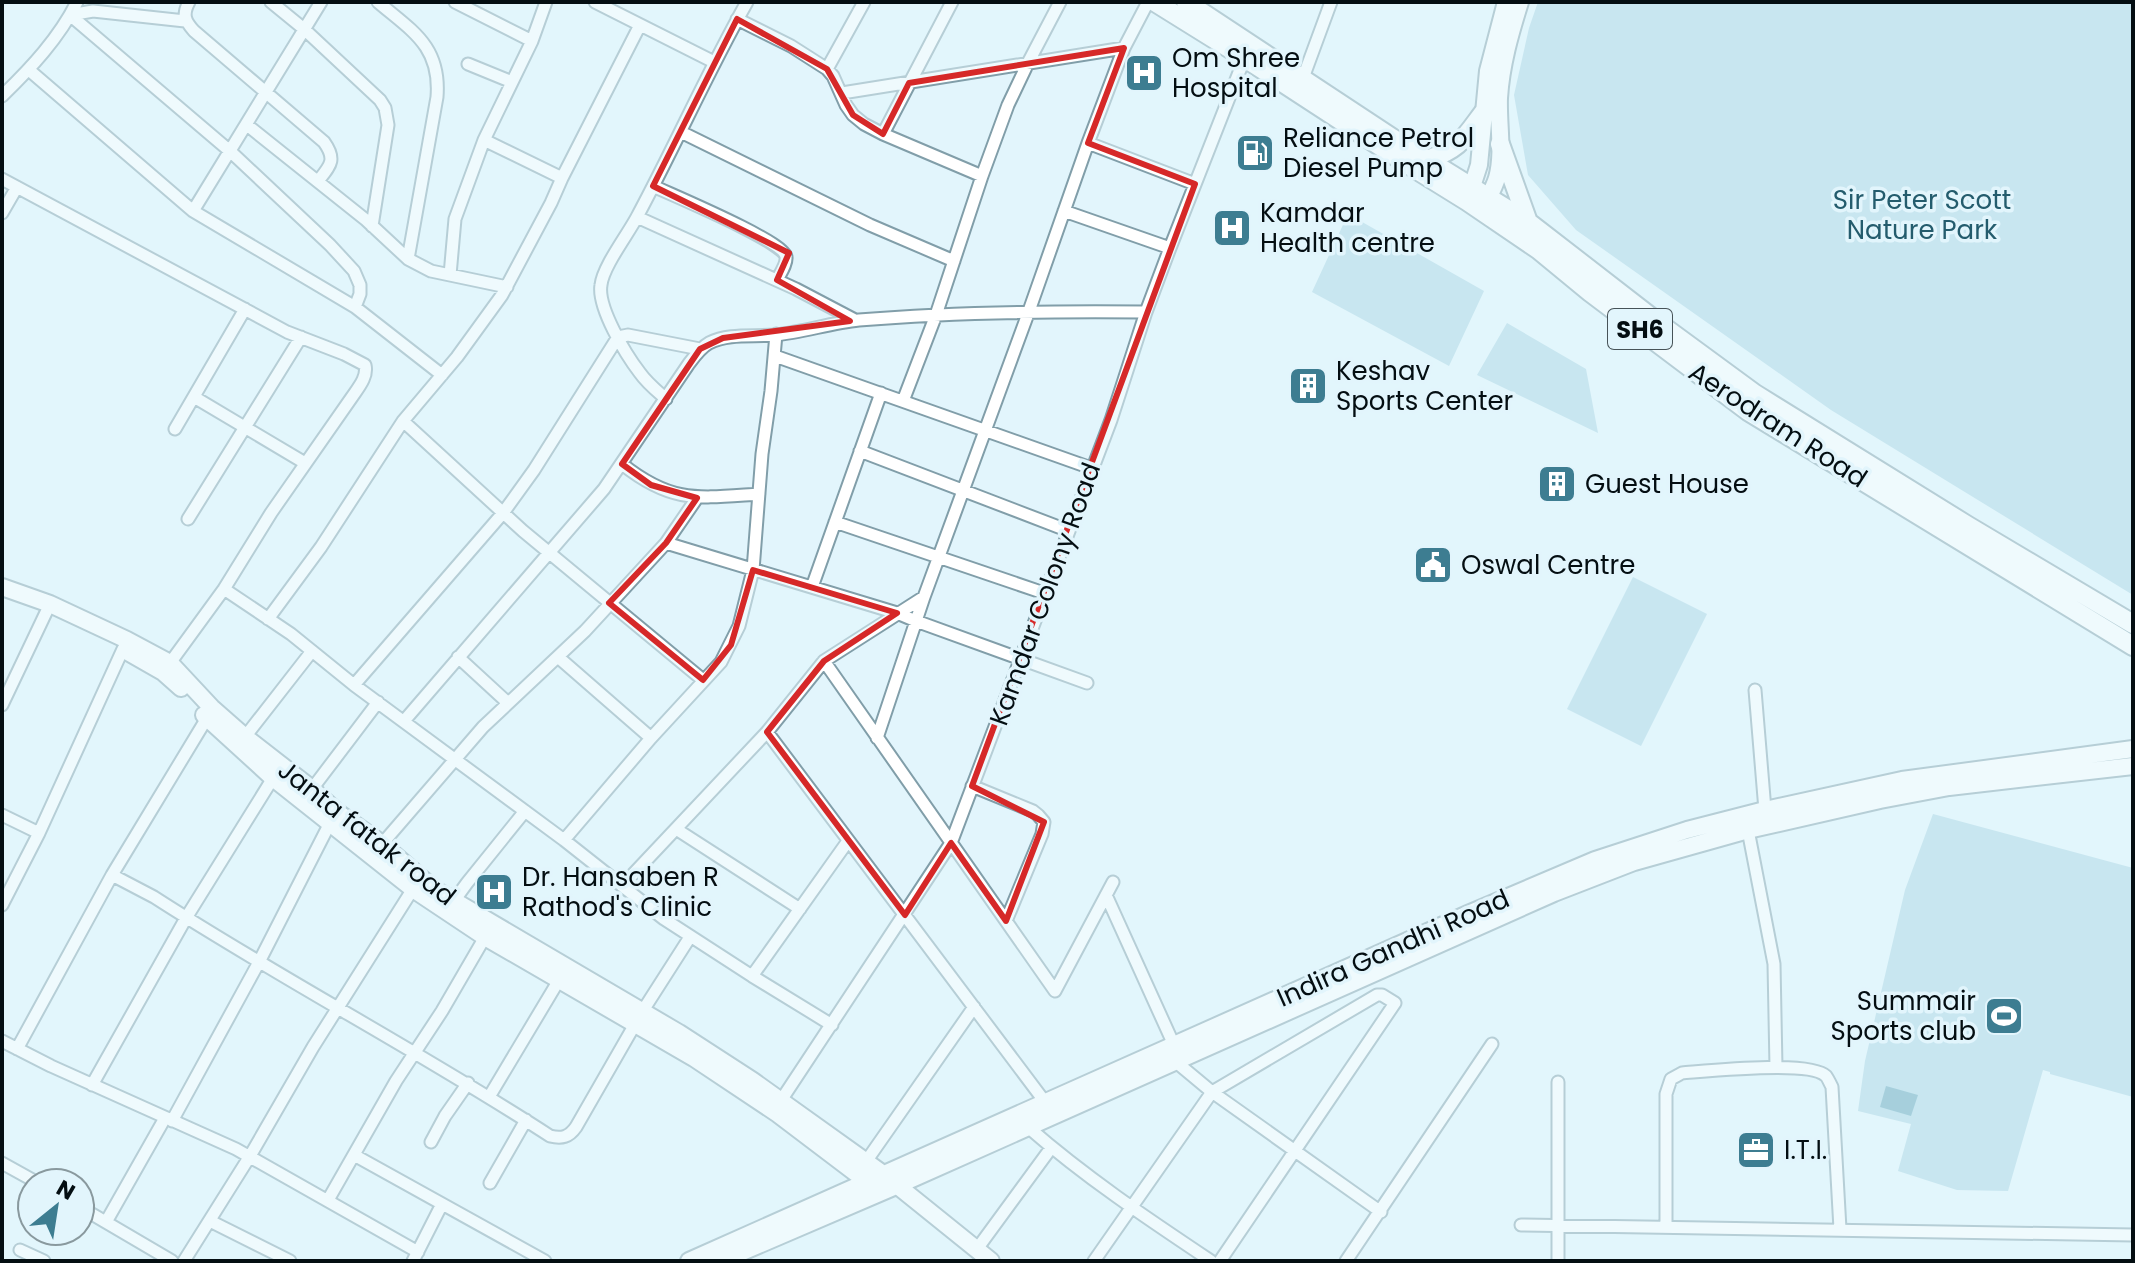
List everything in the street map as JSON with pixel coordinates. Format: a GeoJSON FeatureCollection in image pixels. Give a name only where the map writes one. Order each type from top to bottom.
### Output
{"type":"FeatureCollection","features":[{"type":"Feature","properties":{"kind":"main road","name":"Aerodram Road"},"geometry":{"type":"LineString","coordinates":[[1155,2],[1303,78],[1427,160],[1590,292],[1748,411],[2133,646]]}},
{"type":"Feature","properties":{"kind":"main road"},"geometry":{"type":"LineString","coordinates":[[1478,199],[1488,71],[1506,2]]}},
{"type":"Feature","properties":{"kind":"main road"},"geometry":{"type":"LineString","coordinates":[[1478,199],[1497,178],[1502,71],[1520,2]]}},
{"type":"Feature","properties":{"kind":"main road","name":"Aerodram Road"},"geometry":{"type":"LineString","coordinates":[[1192,3],[1248,51],[1384,150],[1528,222],[1755,394],[2133,624]]}},
{"type":"Feature","properties":{"kind":"main road"},"geometry":{"type":"LineString","coordinates":[[1427,160],[1455,149],[1483,113]]}},
{"type":"Feature","properties":{"kind":"main road"},"geometry":{"type":"LineString","coordinates":[[1500,144],[1528,222]]}},
{"type":"Feature","properties":{"kind":"main road","name":"Janta fatak road"},"geometry":{"type":"LineString","coordinates":[[2,587],[127,640],[170,663],[241,742],[312,789],[337,812],[382,844],[417,883],[451,907],[639,1018],[679,1033],[778,1106],[865,1163],[875,1178],[888,1189],[991,1261]]}},
{"type":"Feature","properties":{"kind":"main road"},"geometry":{"type":"LineString","coordinates":[[2,598],[48,609],[163,672],[179,685],[207,718],[241,742],[273,778],[330,823],[417,883]]}},
{"type":"Feature","properties":{"kind":"main road","name":"Indira Gandhi Road"},"geometry":{"type":"LineString","coordinates":[[721,1261],[1028,1127],[1175,1053],[1468,914],[1595,860],[1687,830],[1902,780],[2133,749]]}},
{"type":"Feature","properties":{"kind":"main road","name":"Indira Gandhi Road"},"geometry":{"type":"LineString","coordinates":[[689,1261],[1045,1102],[1175,1053],[1634,862],[1748,830],[1880,800],[1949,787],[2133,766]]}},
{"type":"Feature","properties":{"kind":"main road"},"geometry":{"type":"LineString","coordinates":[[451,907],[485,937],[559,980],[639,1018]]}},
{"type":"Feature","properties":{"kind":"main road"},"geometry":{"type":"LineString","coordinates":[[778,1106],[875,1178]]}},
{"type":"Feature","properties":{"kind":"street"},"geometry":{"type":"LineString","coordinates":[[2,96],[29,70],[77,2]]}},
{"type":"Feature","properties":{"kind":"street"},"geometry":{"type":"LineString","coordinates":[[189,2],[184,12],[185,21],[194,31],[324,142],[331,152],[332,161],[318,181]]}},
{"type":"Feature","properties":{"kind":"street"},"geometry":{"type":"LineString","coordinates":[[271,2],[304,29],[385,108],[388,125],[372,226]]}},
{"type":"Feature","properties":{"kind":"street"},"geometry":{"type":"LineString","coordinates":[[193,211],[321,2]]}},
{"type":"Feature","properties":{"kind":"street"},"geometry":{"type":"LineString","coordinates":[[378,2],[426,47],[437,72],[437,97],[408,259]]}},
{"type":"Feature","properties":{"kind":"street"},"geometry":{"type":"LineString","coordinates":[[455,2],[532,41]]}},
{"type":"Feature","properties":{"kind":"street"},"geometry":{"type":"LineString","coordinates":[[450,275],[455,219],[484,140],[532,41],[546,2]]}},
{"type":"Feature","properties":{"kind":"street"},"geometry":{"type":"LineString","coordinates":[[595,2],[714,62]]}},
{"type":"Feature","properties":{"kind":"street"},"geometry":{"type":"LineString","coordinates":[[666,399],[641,375],[618,337],[603,304],[600,287],[747,2]]}},
{"type":"Feature","properties":{"kind":"street"},"geometry":{"type":"LineString","coordinates":[[827,69],[864,2]]}},
{"type":"Feature","properties":{"kind":"street"},"geometry":{"type":"LineString","coordinates":[[883,134],[952,2]]}},
{"type":"Feature","properties":{"kind":"street"},"geometry":{"type":"LineString","coordinates":[[903,401],[1008,105],[1060,2]]}},
{"type":"Feature","properties":{"kind":"street"},"geometry":{"type":"LineString","coordinates":[[877,738],[938,557],[1088,143],[1124,48],[1148,2]]}},
{"type":"Feature","properties":{"kind":"street"},"geometry":{"type":"LineString","coordinates":[[1303,78],[1331,2]]}},
{"type":"Feature","properties":{"kind":"street"},"geometry":{"type":"LineString","coordinates":[[70,15],[93,11],[185,21]]}},
{"type":"Feature","properties":{"kind":"street"},"geometry":{"type":"LineString","coordinates":[[70,15],[231,152],[330,245],[354,271],[360,285],[355,307]]}},
{"type":"Feature","properties":{"kind":"street"},"geometry":{"type":"LineString","coordinates":[[737,19],[791,46],[827,69],[853,115],[883,134],[982,176]]}},
{"type":"Feature","properties":{"kind":"street"},"geometry":{"type":"LineString","coordinates":[[268,619],[321,547],[403,421],[442,375],[507,287],[640,25]]}},
{"type":"Feature","properties":{"kind":"street"},"geometry":{"type":"LineString","coordinates":[[842,93],[1124,48]]}},
{"type":"Feature","properties":{"kind":"street","name":"Kamdar Colony Road"},"geometry":{"type":"LineString","coordinates":[[778,1106],[951,843],[1069,531],[1170,248],[1248,51]]}},
{"type":"Feature","properties":{"kind":"street"},"geometry":{"type":"LineString","coordinates":[[468,64],[512,82]]}},
{"type":"Feature","properties":{"kind":"street"},"geometry":{"type":"LineString","coordinates":[[29,70],[193,211],[355,307],[442,375]]}},
{"type":"Feature","properties":{"kind":"street"},"geometry":{"type":"LineString","coordinates":[[247,125],[408,259],[421,267],[507,287]]}},
{"type":"Feature","properties":{"kind":"street"},"geometry":{"type":"LineString","coordinates":[[681,132],[870,225],[954,261]]}},
{"type":"Feature","properties":{"kind":"street"},"geometry":{"type":"LineString","coordinates":[[484,140],[562,178]]}},
{"type":"Feature","properties":{"kind":"street"},"geometry":{"type":"LineString","coordinates":[[1088,143],[1195,184]]}},
{"type":"Feature","properties":{"kind":"street"},"geometry":{"type":"LineString","coordinates":[[2,179],[245,309],[365,365],[366,370],[352,397],[271,513],[224,589],[170,663]]}},
{"type":"Feature","properties":{"kind":"street"},"geometry":{"type":"LineString","coordinates":[[653,186],[781,248],[786,260],[777,280]]}},
{"type":"Feature","properties":{"kind":"street"},"geometry":{"type":"LineString","coordinates":[[2,213],[17,187]]}},
{"type":"Feature","properties":{"kind":"street"},"geometry":{"type":"LineString","coordinates":[[1064,211],[1170,248]]}},
{"type":"Feature","properties":{"kind":"street"},"geometry":{"type":"LineString","coordinates":[[637,217],[777,280],[855,320]]}},
{"type":"Feature","properties":{"kind":"street"},"geometry":{"type":"LineString","coordinates":[[175,429],[245,309]]}},
{"type":"Feature","properties":{"kind":"street"},"geometry":{"type":"LineString","coordinates":[[404,721],[604,489],[700,349],[709,343],[723,338],[776,334],[855,320],[1029,311],[1146,312]]}},
{"type":"Feature","properties":{"kind":"street"},"geometry":{"type":"LineString","coordinates":[[564,840],[721,662],[739,626],[753,570],[776,334]]}},
{"type":"Feature","properties":{"kind":"street"},"geometry":{"type":"LineString","coordinates":[[354,685],[503,513],[534,470],[618,337],[628,335],[700,349]]}},
{"type":"Feature","properties":{"kind":"street"},"geometry":{"type":"LineString","coordinates":[[188,519],[301,337]]}},
{"type":"Feature","properties":{"kind":"street"},"geometry":{"type":"LineString","coordinates":[[775,356],[1091,468]]}},
{"type":"Feature","properties":{"kind":"street"},"geometry":{"type":"LineString","coordinates":[[812,587],[881,393]]}},
{"type":"Feature","properties":{"kind":"street"},"geometry":{"type":"LineString","coordinates":[[194,397],[305,463]]}},
{"type":"Feature","properties":{"kind":"street"},"geometry":{"type":"LineString","coordinates":[[403,421],[549,553],[703,680]]}},
{"type":"Feature","properties":{"kind":"street"},"geometry":{"type":"LineString","coordinates":[[860,451],[1069,531]]}},
{"type":"Feature","properties":{"kind":"street"},"geometry":{"type":"LineString","coordinates":[[622,464],[651,485],[697,498],[759,494]]}},
{"type":"Feature","properties":{"kind":"street"},"geometry":{"type":"LineString","coordinates":[[382,844],[483,727],[585,631],[666,543],[697,498]]}},
{"type":"Feature","properties":{"kind":"street"},"geometry":{"type":"LineString","coordinates":[[835,522],[1044,593]]}},
{"type":"Feature","properties":{"kind":"street"},"geometry":{"type":"LineString","coordinates":[[666,543],[897,613],[1087,683]]}},
{"type":"Feature","properties":{"kind":"street"},"geometry":{"type":"LineString","coordinates":[[224,589],[312,651],[690,937],[832,1025]]}},
{"type":"Feature","properties":{"kind":"street"},"geometry":{"type":"LineString","coordinates":[[622,886],[767,732],[824,661],[924,597]]}},
{"type":"Feature","properties":{"kind":"street"},"geometry":{"type":"LineString","coordinates":[[2,705],[48,609]]}},
{"type":"Feature","properties":{"kind":"street"},"geometry":{"type":"LineString","coordinates":[[2,905],[39,833],[123,649]]}},
{"type":"Feature","properties":{"kind":"street"},"geometry":{"type":"LineString","coordinates":[[241,742],[312,651]]}},
{"type":"Feature","properties":{"kind":"street"},"geometry":{"type":"LineString","coordinates":[[458,657],[508,703]]}},
{"type":"Feature","properties":{"kind":"street"},"geometry":{"type":"LineString","coordinates":[[558,657],[651,738]]}},
{"type":"Feature","properties":{"kind":"street"},"geometry":{"type":"LineString","coordinates":[[824,661],[1055,991],[1113,882]]}},
{"type":"Feature","properties":{"kind":"street"},"geometry":{"type":"LineString","coordinates":[[1755,690],[1765,810]]}},
{"type":"Feature","properties":{"kind":"street"},"geometry":{"type":"LineString","coordinates":[[312,789],[378,702]]}},
{"type":"Feature","properties":{"kind":"street"},"geometry":{"type":"LineString","coordinates":[[17,1049],[112,875],[207,718]]}},
{"type":"Feature","properties":{"kind":"street"},"geometry":{"type":"LineString","coordinates":[[767,732],[1045,1102]]}},
{"type":"Feature","properties":{"kind":"street"},"geometry":{"type":"LineString","coordinates":[[92,1085],[186,918],[273,778]]}},
{"type":"Feature","properties":{"kind":"street"},"geometry":{"type":"LineString","coordinates":[[972,786],[1033,811],[1044,822],[1042,834],[1006,921]]}},
{"type":"Feature","properties":{"kind":"street"},"geometry":{"type":"LineString","coordinates":[[451,907],[525,811]]}},
{"type":"Feature","properties":{"kind":"street"},"geometry":{"type":"LineString","coordinates":[[2,815],[39,833]]}},
{"type":"Feature","properties":{"kind":"street"},"geometry":{"type":"LineString","coordinates":[[106,1222],[259,962],[330,823]]}},
{"type":"Feature","properties":{"kind":"street"},"geometry":{"type":"LineString","coordinates":[[676,829],[800,909]]}},
{"type":"Feature","properties":{"kind":"street"},"geometry":{"type":"LineString","coordinates":[[1748,830],[1774,964],[1776,1067]]}},
{"type":"Feature","properties":{"kind":"street"},"geometry":{"type":"LineString","coordinates":[[752,976],[848,841]]}},
{"type":"Feature","properties":{"kind":"street"},"geometry":{"type":"LineString","coordinates":[[112,875],[468,1083],[550,1136],[560,1139],[571,1134],[690,937]]}},
{"type":"Feature","properties":{"kind":"street"},"geometry":{"type":"LineString","coordinates":[[184,1261],[313,1047],[417,883]]}},
{"type":"Feature","properties":{"kind":"street"},"geometry":{"type":"LineString","coordinates":[[1106,895],[1175,1053],[1212,1092],[1381,1212]]}},
{"type":"Feature","properties":{"kind":"street"},"geometry":{"type":"LineString","coordinates":[[328,1200],[485,937]]}},
{"type":"Feature","properties":{"kind":"street"},"geometry":{"type":"LineString","coordinates":[[489,1097],[559,980]]}},
{"type":"Feature","properties":{"kind":"street"},"geometry":{"type":"LineString","coordinates":[[1094,1261],[1212,1092],[1377,995],[1391,1000],[1395,1003],[1220,1261]]}},
{"type":"Feature","properties":{"kind":"street"},"geometry":{"type":"LineString","coordinates":[[865,1163],[974,1007]]}},
{"type":"Feature","properties":{"kind":"street"},"geometry":{"type":"LineString","coordinates":[[2,1041],[250,1156],[328,1200],[415,1256],[442,1204]]}},
{"type":"Feature","properties":{"kind":"street"},"geometry":{"type":"LineString","coordinates":[[1346,1261],[1492,1044]]}},
{"type":"Feature","properties":{"kind":"street"},"geometry":{"type":"LineString","coordinates":[[1666,1227],[1666,1094],[1671,1079],[1682,1073],[1776,1067],[1818,1072],[1827,1076],[1832,1087],[1840,1229]]}},
{"type":"Feature","properties":{"kind":"street"},"geometry":{"type":"LineString","coordinates":[[1558,1082],[1558,1261]]}},
{"type":"Feature","properties":{"kind":"street"},"geometry":{"type":"LineString","coordinates":[[431,1142],[468,1083]]}},
{"type":"Feature","properties":{"kind":"street"},"geometry":{"type":"LineString","coordinates":[[490,1183],[526,1120]]}},
{"type":"Feature","properties":{"kind":"street"},"geometry":{"type":"LineString","coordinates":[[1028,1127],[1051,1148],[1132,1208],[1211,1261]]}},
{"type":"Feature","properties":{"kind":"street"},"geometry":{"type":"LineString","coordinates":[[977,1249],[1051,1148]]}},
{"type":"Feature","properties":{"kind":"street"},"geometry":{"type":"LineString","coordinates":[[354,1155],[545,1261]]}},
{"type":"Feature","properties":{"kind":"street"},"geometry":{"type":"LineString","coordinates":[[96,1216],[172,1261]]}},
{"type":"Feature","properties":{"kind":"street"},"geometry":{"type":"LineString","coordinates":[[210,1221],[290,1261]]}},
{"type":"Feature","properties":{"kind":"street"},"geometry":{"type":"LineString","coordinates":[[1521,1225],[2133,1235]]}},
{"type":"Feature","properties":{"kind":"street"},"geometry":{"type":"LineString","coordinates":[[20,1250],[44,1261]]}},
{"type":"Feature","properties":{"kind":"highlighted area"},"geometry":{"type":"Polygon","coordinates":[[[737,19],[827,69],[853,115],[883,134],[909,83],[1124,48],[1088,143],[1195,184],[972,786],[1044,822],[1006,921],[951,843],[905,915],[767,732],[824,661],[897,613],[753,570],[731,645],[703,680],[609,603],[666,543],[697,498],[651,485],[622,464],[700,349],[723,338],[850,321],[777,280],[789,253],[653,186],[737,19]]]}},
{"type":"Feature","properties":{"kind":"green space","name":"Sir Peter Scott Nature Park"},"geometry":{"type":"Polygon","coordinates":[[[1538,2],[2133,2],[2133,595],[1831,410],[1576,230],[1528,175],[1514,95],[1538,2]]]}},
{"type":"Feature","properties":{"kind":"green space"},"geometry":{"type":"Polygon","coordinates":[[[1348,214],[1484,291],[1449,366],[1312,292],[1348,214]]]}},
{"type":"Feature","properties":{"kind":"green space"},"geometry":{"type":"Polygon","coordinates":[[[1507,323],[1586,369],[1598,433],[1477,375],[1507,323]]]}},
{"type":"Feature","properties":{"kind":"green space"},"geometry":{"type":"Polygon","coordinates":[[[1633,577],[1707,614],[1641,746],[1567,709],[1633,577]]]}},
{"type":"Feature","properties":{"kind":"green space","name":"Summair Sports club"},"geometry":{"type":"Polygon","coordinates":[[[1933,814],[2133,868],[2133,1097],[2043,1070],[2008,1191],[1957,1190],[1898,1171],[1911,1124],[1858,1111],[1865,1061],[1905,890],[1933,814]]]}},
{"type":"Feature","properties":{"kind":"shaded area"},"geometry":{"type":"Polygon","coordinates":[[[1886,1086],[1918,1095],[1911,1116],[1880,1107],[1886,1086]]]}},
{"type":"Feature","properties":{"kind":"place","name":"Om Shree Hospital"},"geometry":{"type":"Point","coordinates":[1144,73]}},
{"type":"Feature","properties":{"kind":"place","name":"Reliance Petrol Diesel Pump"},"geometry":{"type":"Point","coordinates":[1255,153]}},
{"type":"Feature","properties":{"kind":"place","name":"Kamdar Health centre"},"geometry":{"type":"Point","coordinates":[1232,228]}},
{"type":"Feature","properties":{"kind":"place","name":"Keshav Sports Center"},"geometry":{"type":"Point","coordinates":[1308,386]}},
{"type":"Feature","properties":{"kind":"place","name":"Guest House"},"geometry":{"type":"Point","coordinates":[1557,484]}},
{"type":"Feature","properties":{"kind":"place","name":"Oswal Centre"},"geometry":{"type":"Point","coordinates":[1433,565]}},
{"type":"Feature","properties":{"kind":"place","name":"Dr. Hansaben R Rathod's Clinic"},"geometry":{"type":"Point","coordinates":[494,892]}},
{"type":"Feature","properties":{"kind":"place","name":"Summair Sports club"},"geometry":{"type":"Point","coordinates":[2004,1016]}},
{"type":"Feature","properties":{"kind":"place","name":"I.T.I."},"geometry":{"type":"Point","coordinates":[1756,1150]}}]}
